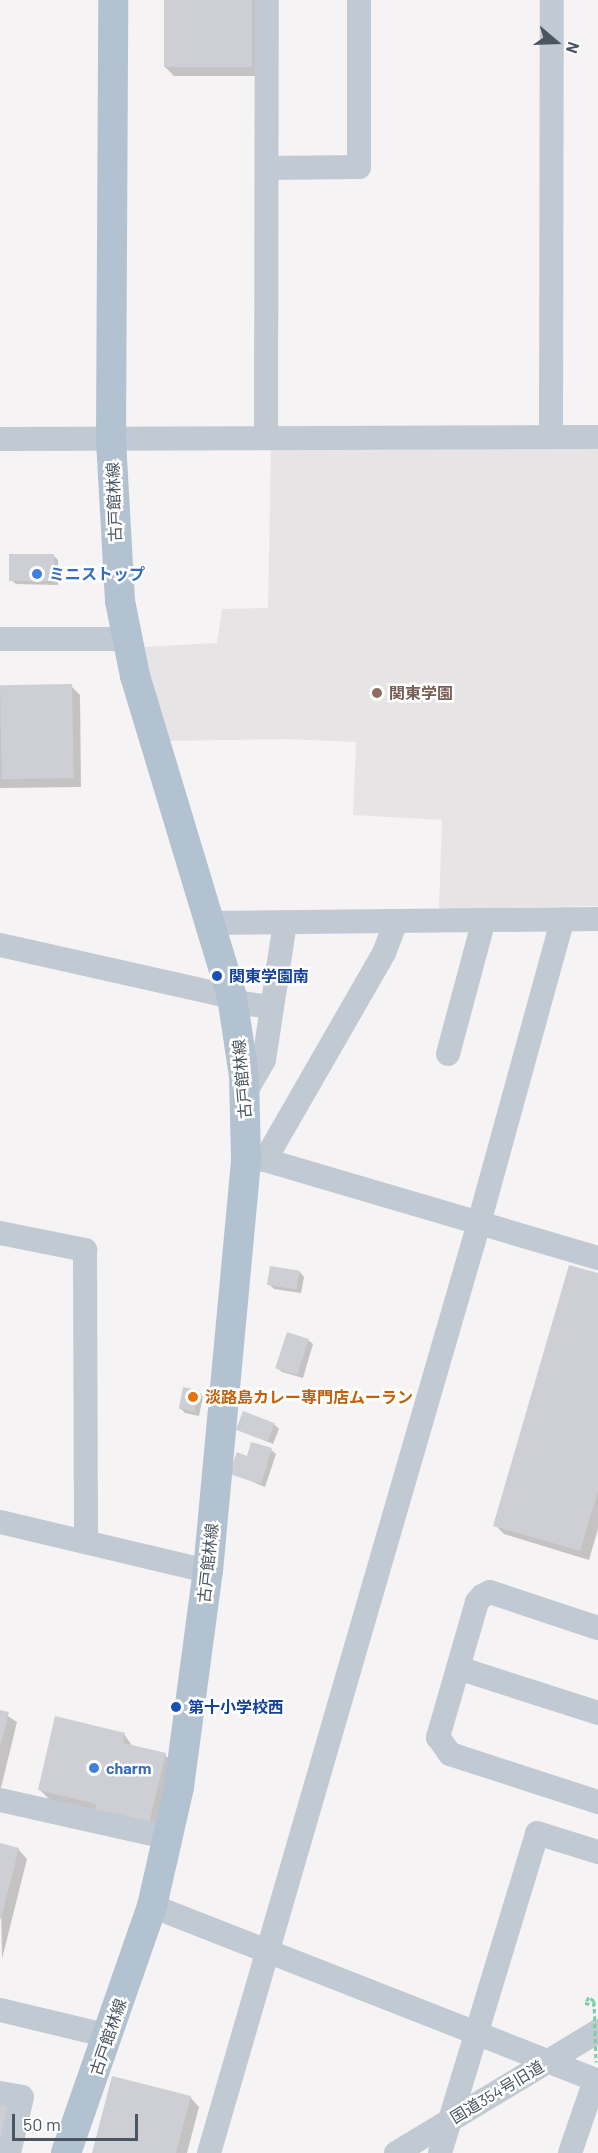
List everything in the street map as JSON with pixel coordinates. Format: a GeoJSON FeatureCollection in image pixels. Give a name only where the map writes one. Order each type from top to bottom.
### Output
{"type":"FeatureCollection","features":[{"type":"Feature","properties":{"kind":"main road","name":"古戸館林線"},"geometry":{"type":"LineString","coordinates":[[66,2153],[110,2036],[152,1906],[170,1838],[208,1571],[255,1159],[232,997],[126,639],[115,549],[111,438],[113,0]]}},
{"type":"Feature","properties":{"kind":"street"},"geometry":{"type":"LineString","coordinates":[[266,438],[267,0]]}},
{"type":"Feature","properties":{"kind":"street"},"geometry":{"type":"LineString","coordinates":[[267,168],[360,167],[359,0]]}},
{"type":"Feature","properties":{"kind":"street"},"geometry":{"type":"LineString","coordinates":[[550,437],[552,0]]}},
{"type":"Feature","properties":{"kind":"street"},"geometry":{"type":"LineString","coordinates":[[0,439],[598,437]]}},
{"type":"Feature","properties":{"kind":"street"},"geometry":{"type":"LineString","coordinates":[[0,639],[126,639]]}},
{"type":"Feature","properties":{"kind":"street"},"geometry":{"type":"LineString","coordinates":[[209,2153],[479,1222],[563,919]]}},
{"type":"Feature","properties":{"kind":"street"},"geometry":{"type":"LineString","coordinates":[[210,923],[598,919]]}},
{"type":"Feature","properties":{"kind":"street"},"geometry":{"type":"LineString","coordinates":[[448,1054],[484,920]]}},
{"type":"Feature","properties":{"kind":"street"},"geometry":{"type":"LineString","coordinates":[[396,921],[384,953],[255,1159],[598,1258]]}},
{"type":"Feature","properties":{"kind":"street"},"geometry":{"type":"LineString","coordinates":[[245,1093],[264,1060],[285,922]]}},
{"type":"Feature","properties":{"kind":"street"},"geometry":{"type":"LineString","coordinates":[[0,945],[232,997],[240,1003],[272,1007]]}},
{"type":"Feature","properties":{"kind":"street"},"geometry":{"type":"LineString","coordinates":[[0,1233],[85,1250],[87,1542]]}},
{"type":"Feature","properties":{"kind":"street"},"geometry":{"type":"LineString","coordinates":[[0,1522],[208,1571]]}},
{"type":"Feature","properties":{"kind":"street"},"geometry":{"type":"LineString","coordinates":[[596,1620],[490,1592],[477,1602],[438,1737],[446,1749],[598,1802]]}},
{"type":"Feature","properties":{"kind":"street"},"geometry":{"type":"LineString","coordinates":[[458,1668],[598,1713]]}},
{"type":"Feature","properties":{"kind":"street"},"geometry":{"type":"LineString","coordinates":[[0,1800],[170,1838]]}},
{"type":"Feature","properties":{"kind":"street"},"geometry":{"type":"LineString","coordinates":[[440,2153],[537,1833],[598,1852]]}},
{"type":"Feature","properties":{"kind":"street"},"geometry":{"type":"LineString","coordinates":[[152,1906],[550,2061],[596,2074],[570,2153]]}},
{"type":"Feature","properties":{"kind":"street"},"geometry":{"type":"LineString","coordinates":[[0,2010],[110,2036]]}},
{"type":"Feature","properties":{"kind":"street","name":"国道354号旧道"},"geometry":{"type":"LineString","coordinates":[[396,2153],[598,2031]]}},
{"type":"Feature","properties":{"kind":"street"},"geometry":{"type":"LineString","coordinates":[[0,2093],[22,2097],[9,2153]]}},
{"type":"Feature","properties":{"kind":"path"},"geometry":{"type":"LineString","coordinates":[[595,2003],[596,2074]]}},
{"type":"Feature","properties":{"kind":"shaded area","name":"関東学園"},"geometry":{"type":"Polygon","coordinates":[[[598,445],[598,906],[439,909],[442,820],[353,815],[356,742],[287,739],[168,741],[143,647],[217,643],[222,609],[268,608],[271,447],[598,445]]]}},
{"type":"Feature","properties":{"kind":"building"},"geometry":{"type":"Polygon","coordinates":[[[164,0],[252,0],[252,67],[164,67],[164,0]]]}},
{"type":"Feature","properties":{"kind":"building"},"geometry":{"type":"Polygon","coordinates":[[[9,554],[54,554],[54,581],[9,581],[9,554]]]}},
{"type":"Feature","properties":{"kind":"building"},"geometry":{"type":"Polygon","coordinates":[[[72,684],[74,778],[2,779],[0,685],[72,684]]]}},
{"type":"Feature","properties":{"kind":"building"},"geometry":{"type":"Polygon","coordinates":[[[569,1265],[598,1273],[598,1491],[580,1551],[493,1526],[569,1265]]]}},
{"type":"Feature","properties":{"kind":"building"},"geometry":{"type":"Polygon","coordinates":[[[270,1266],[300,1271],[297,1289],[267,1285],[270,1266]]]}},
{"type":"Feature","properties":{"kind":"building"},"geometry":{"type":"Polygon","coordinates":[[[287,1332],[309,1339],[297,1375],[275,1368],[287,1332]]]}},
{"type":"Feature","properties":{"kind":"building"},"geometry":{"type":"Polygon","coordinates":[[[183,1387],[199,1390],[195,1412],[179,1409],[183,1387]]]}},
{"type":"Feature","properties":{"kind":"building"},"geometry":{"type":"Polygon","coordinates":[[[243,1411],[275,1423],[268,1442],[236,1430],[243,1411]]]}},
{"type":"Feature","properties":{"kind":"building"},"geometry":{"type":"Polygon","coordinates":[[[251,1442],[272,1448],[261,1484],[229,1474],[237,1452],[247,1456],[251,1442]]]}},
{"type":"Feature","properties":{"kind":"building"},"geometry":{"type":"Polygon","coordinates":[[[0,1710],[9,1712],[1,1744],[0,1743],[0,1710]]]}},
{"type":"Feature","properties":{"kind":"building"},"geometry":{"type":"Polygon","coordinates":[[[55,1716],[125,1733],[123,1743],[166,1753],[149,1824],[95,1811],[96,1804],[38,1790],[55,1716]]]}},
{"type":"Feature","properties":{"kind":"building"},"geometry":{"type":"Polygon","coordinates":[[[0,1843],[19,1848],[1,1919],[0,1919],[0,1843]]]}},
{"type":"Feature","properties":{"kind":"building"},"geometry":{"type":"Polygon","coordinates":[[[112,2076],[191,2096],[176,2153],[92,2153],[112,2076]]]}},
{"type":"Feature","properties":{"kind":"building"},"geometry":{"type":"Polygon","coordinates":[[[0,2099],[15,2102],[0,2153],[0,2099]]]}},
{"type":"Feature","properties":{"kind":"place","name":"ミニストップ"},"geometry":{"type":"Point","coordinates":[37,574]}},
{"type":"Feature","properties":{"kind":"place","name":"関東学園"},"geometry":{"type":"Point","coordinates":[377,693]}},
{"type":"Feature","properties":{"kind":"place","name":"関東学園南"},"geometry":{"type":"Point","coordinates":[217,976]}},
{"type":"Feature","properties":{"kind":"place","name":"淡路島カレー専門店ムーラン"},"geometry":{"type":"Point","coordinates":[193,1397]}},
{"type":"Feature","properties":{"kind":"place","name":"第十小学校西"},"geometry":{"type":"Point","coordinates":[176,1707]}},
{"type":"Feature","properties":{"kind":"place","name":"charm"},"geometry":{"type":"Point","coordinates":[94,1768]}}]}
